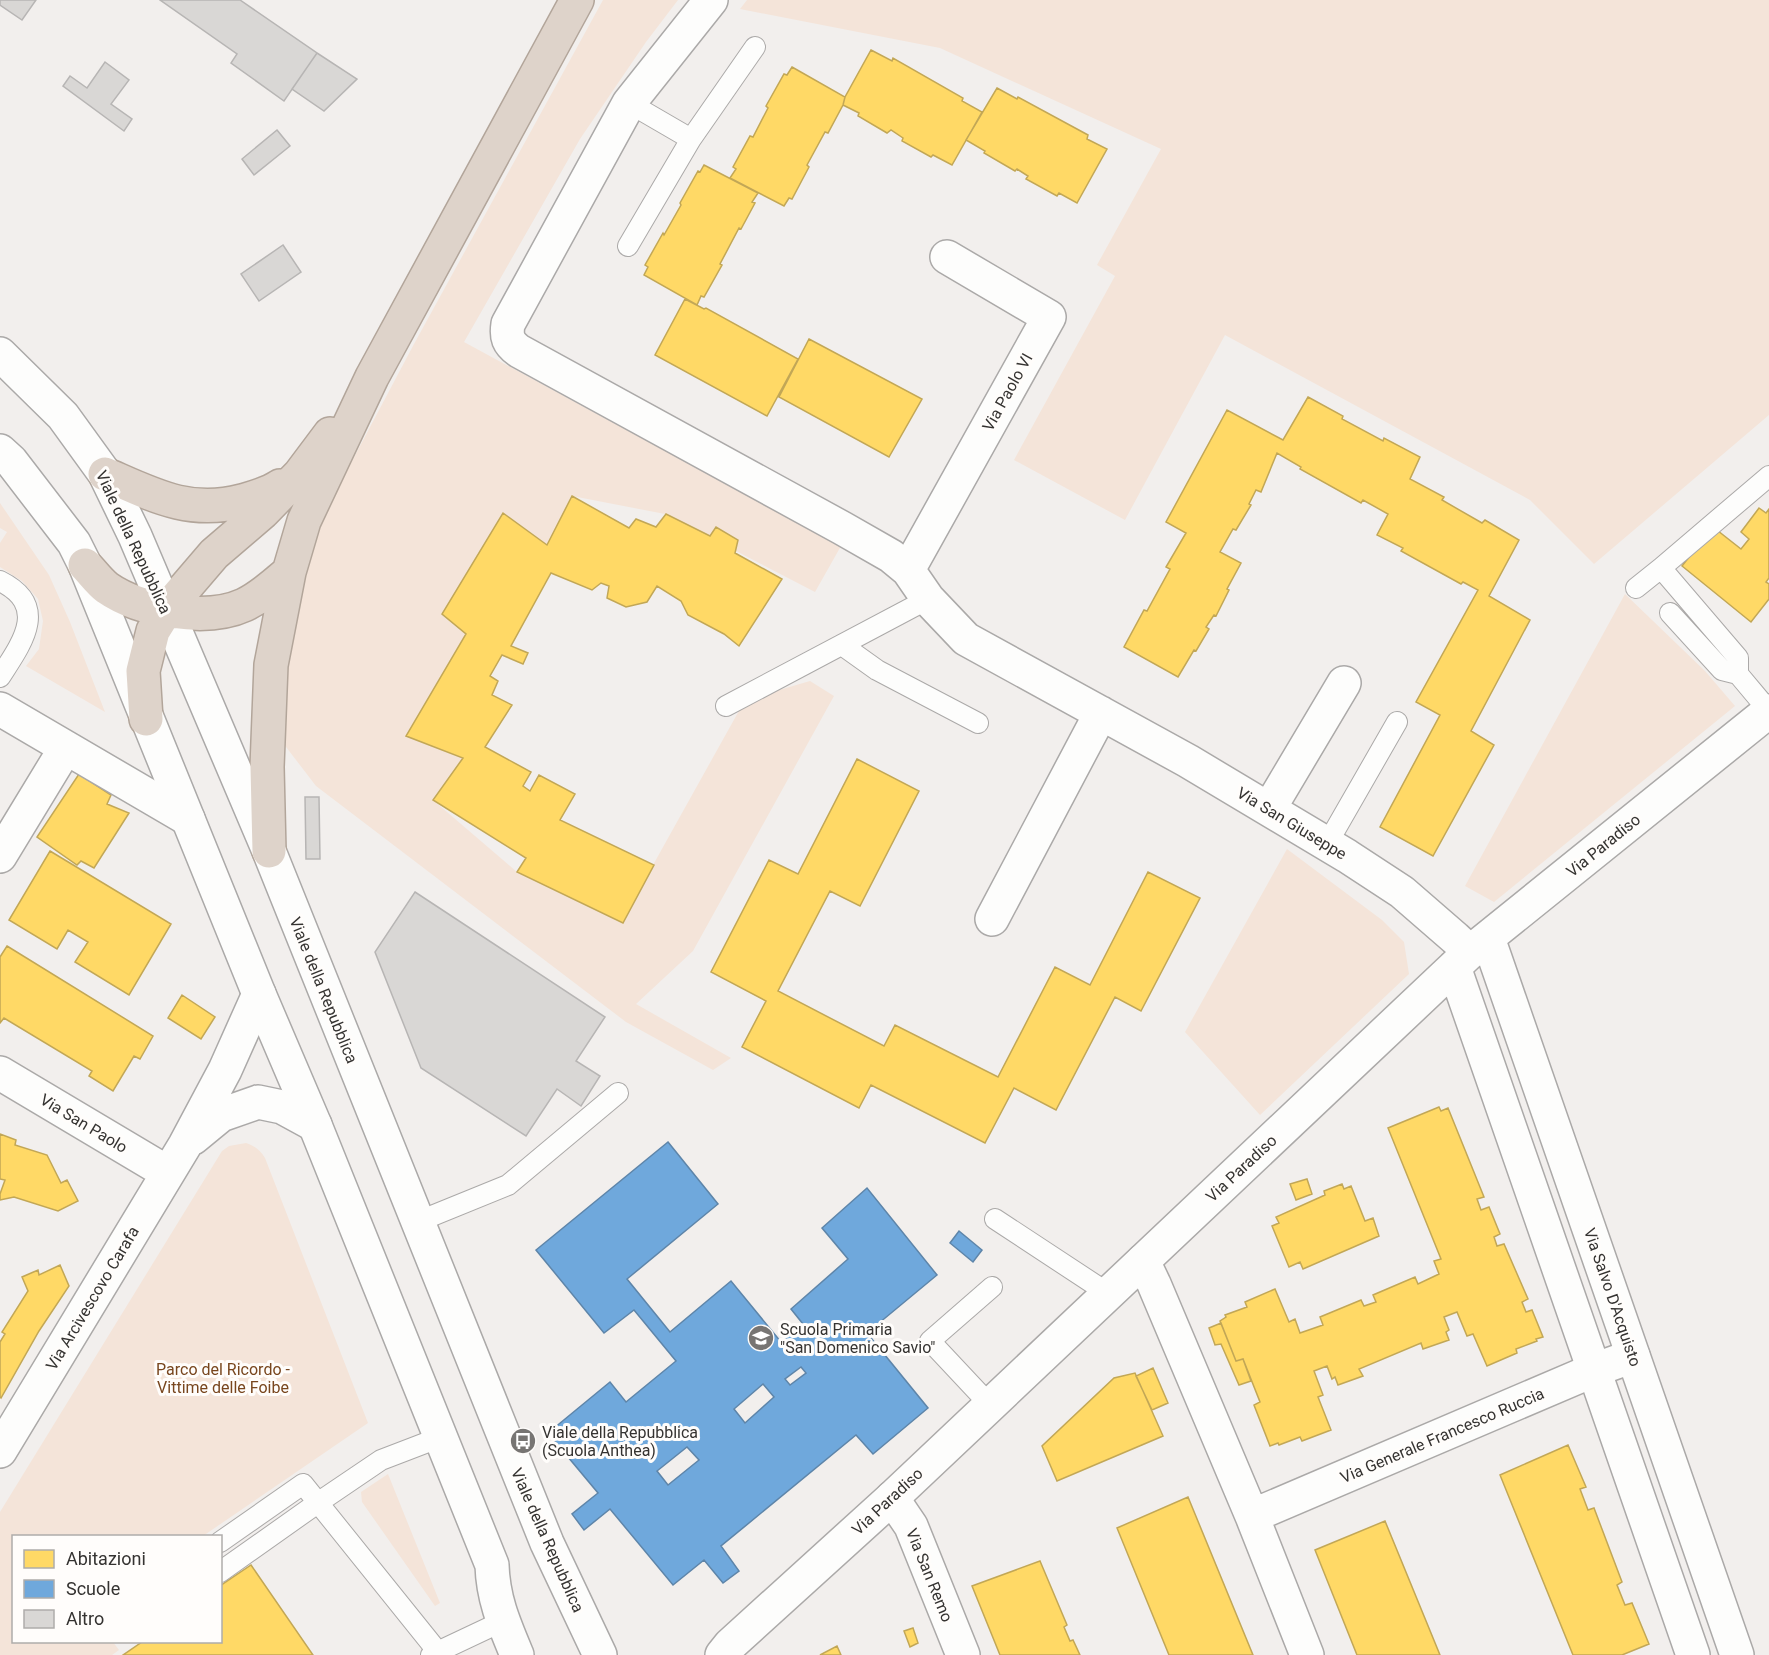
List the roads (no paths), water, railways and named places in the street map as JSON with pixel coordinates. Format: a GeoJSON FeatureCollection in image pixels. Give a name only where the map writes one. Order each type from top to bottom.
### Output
{"type":"FeatureCollection","features":[{"type":"Feature","properties":{"kind":"highway"},"geometry":{"type":"LineString","coordinates":[[269,851],[267,767],[271,665],[289,572],[304,521],[372,377],[577,0]]}},
{"type":"Feature","properties":{"kind":"highway"},"geometry":{"type":"LineString","coordinates":[[147,719],[143,671],[153,631],[166,610],[214,554],[263,512],[300,474],[372,377]]}},
{"type":"Feature","properties":{"kind":"highway"},"geometry":{"type":"LineString","coordinates":[[105,474],[166,500],[193,506],[224,506],[266,495],[300,474]]}},
{"type":"Feature","properties":{"kind":"highway"},"geometry":{"type":"LineString","coordinates":[[85,565],[106,587],[130,600],[166,610],[192,614],[226,612],[245,605],[266,592],[289,572]]}},
{"type":"Feature","properties":{"kind":"street"},"geometry":{"type":"LineString","coordinates":[[629,103],[711,0]]}},
{"type":"Feature","properties":{"kind":"street","name":"Via San Giuseppe"},"geometry":{"type":"LineString","coordinates":[[629,103],[508,324],[506,334],[509,344],[891,556],[908,570],[928,599],[966,639],[1188,761],[1327,844],[1402,892],[1471,952]]}},
{"type":"Feature","properties":{"kind":"street","name":"Via Paolo VI"},"geometry":{"type":"LineString","coordinates":[[908,570],[1049,317],[947,257]]}},
{"type":"Feature","properties":{"kind":"street","name":"Viale della Repubblica"},"geometry":{"type":"LineString","coordinates":[[0,354],[63,416],[105,474],[135,536],[269,851],[547,1543],[600,1655]]}},
{"type":"Feature","properties":{"kind":"street"},"geometry":{"type":"LineString","coordinates":[[0,451],[11,461],[74,543],[85,565],[259,994],[315,1125],[492,1565],[492,1586],[517,1655]]}},
{"type":"Feature","properties":{"kind":"street"},"geometry":{"type":"LineString","coordinates":[[1269,810],[1344,683]]}},
{"type":"Feature","properties":{"kind":"street"},"geometry":{"type":"LineString","coordinates":[[0,709],[188,819]]}},
{"type":"Feature","properties":{"kind":"street","name":"Via Paradiso"},"geometry":{"type":"LineString","coordinates":[[722,1652],[892,1498],[1471,952],[1769,711]]}},
{"type":"Feature","properties":{"kind":"street"},"geometry":{"type":"LineString","coordinates":[[992,919],[1101,713]]}},
{"type":"Feature","properties":{"kind":"street"},"geometry":{"type":"LineString","coordinates":[[0,856],[66,748]]}},
{"type":"Feature","properties":{"kind":"street"},"geometry":{"type":"LineString","coordinates":[[1471,952],[1594,1370],[1693,1655]]}},
{"type":"Feature","properties":{"kind":"street","name":"Via Salvo D'Acquisto"},"geometry":{"type":"LineString","coordinates":[[1471,952],[1633,1356],[1737,1655]]}},
{"type":"Feature","properties":{"kind":"street","name":"Via Arcivescovo Carafa"},"geometry":{"type":"LineString","coordinates":[[1,1447],[185,1145],[225,1071],[259,994]]}},
{"type":"Feature","properties":{"kind":"street","name":"Via San Paolo"},"geometry":{"type":"LineString","coordinates":[[0,1073],[168,1173]]}},
{"type":"Feature","properties":{"kind":"street","name":"Via Arcivescovo Carafa"},"geometry":{"type":"LineString","coordinates":[[185,1145],[221,1115],[258,1102],[282,1107],[315,1125]]}},
{"type":"Feature","properties":{"kind":"street"},"geometry":{"type":"LineString","coordinates":[[1143,1261],[1252,1516],[1307,1655]]}},
{"type":"Feature","properties":{"kind":"street","name":"Via Generale Francesco Ruccia"},"geometry":{"type":"LineString","coordinates":[[1252,1516],[1594,1370],[1633,1356]]}},
{"type":"Feature","properties":{"kind":"street","name":"Via San Remo"},"geometry":{"type":"LineString","coordinates":[[892,1498],[911,1526],[963,1655]]}},
{"type":"Feature","properties":{"kind":"lane"},"geometry":{"type":"LineString","coordinates":[[628,246],[691,139],[755,47]]}},
{"type":"Feature","properties":{"kind":"lane"},"geometry":{"type":"LineString","coordinates":[[629,103],[691,139]]}},
{"type":"Feature","properties":{"kind":"lane"},"geometry":{"type":"LineString","coordinates":[[1636,588],[1769,476]]}},
{"type":"Feature","properties":{"kind":"lane"},"geometry":{"type":"LineString","coordinates":[[1661,568],[1738,658],[1738,674]]}},
{"type":"Feature","properties":{"kind":"lane"},"geometry":{"type":"LineString","coordinates":[[0,581],[22,597],[28,616],[24,638],[0,677]]}},
{"type":"Feature","properties":{"kind":"lane"},"geometry":{"type":"LineString","coordinates":[[726,706],[928,599]]}},
{"type":"Feature","properties":{"kind":"lane"},"geometry":{"type":"LineString","coordinates":[[1670,613],[1722,670],[1738,674],[1769,711]]}},
{"type":"Feature","properties":{"kind":"lane"},"geometry":{"type":"LineString","coordinates":[[842,645],[877,670],[978,723]]}},
{"type":"Feature","properties":{"kind":"lane"},"geometry":{"type":"LineString","coordinates":[[1327,844],[1397,722]]}},
{"type":"Feature","properties":{"kind":"lane"},"geometry":{"type":"LineString","coordinates":[[417,1222],[508,1185],[618,1093]]}},
{"type":"Feature","properties":{"kind":"lane"},"geometry":{"type":"LineString","coordinates":[[994,1219],[1109,1294]]}},
{"type":"Feature","properties":{"kind":"lane"},"geometry":{"type":"LineString","coordinates":[[990,1405],[930,1341],[992,1287]]}},
{"type":"Feature","properties":{"kind":"lane"},"geometry":{"type":"LineString","coordinates":[[222,1571],[381,1460],[441,1437]]}},
{"type":"Feature","properties":{"kind":"lane"},"geometry":{"type":"LineString","coordinates":[[222,1541],[303,1484],[434,1653],[503,1621]]}},
{"type":"Feature","properties":{"kind":"place","name":"Scuola Primaria \"San Domenico Savio\""},"geometry":{"type":"Point","coordinates":[761,1338]}},
{"type":"Feature","properties":{"kind":"place","name":"Viale della Repubblica (Scuola Anthea)"},"geometry":{"type":"Point","coordinates":[523,1441]}},
{"type":"Feature","properties":{"kind":"park label","name":"Parco del Ricordo - Vittime delle Foibe"},"geometry":{"type":"Point","coordinates":[223,1378]}}]}
